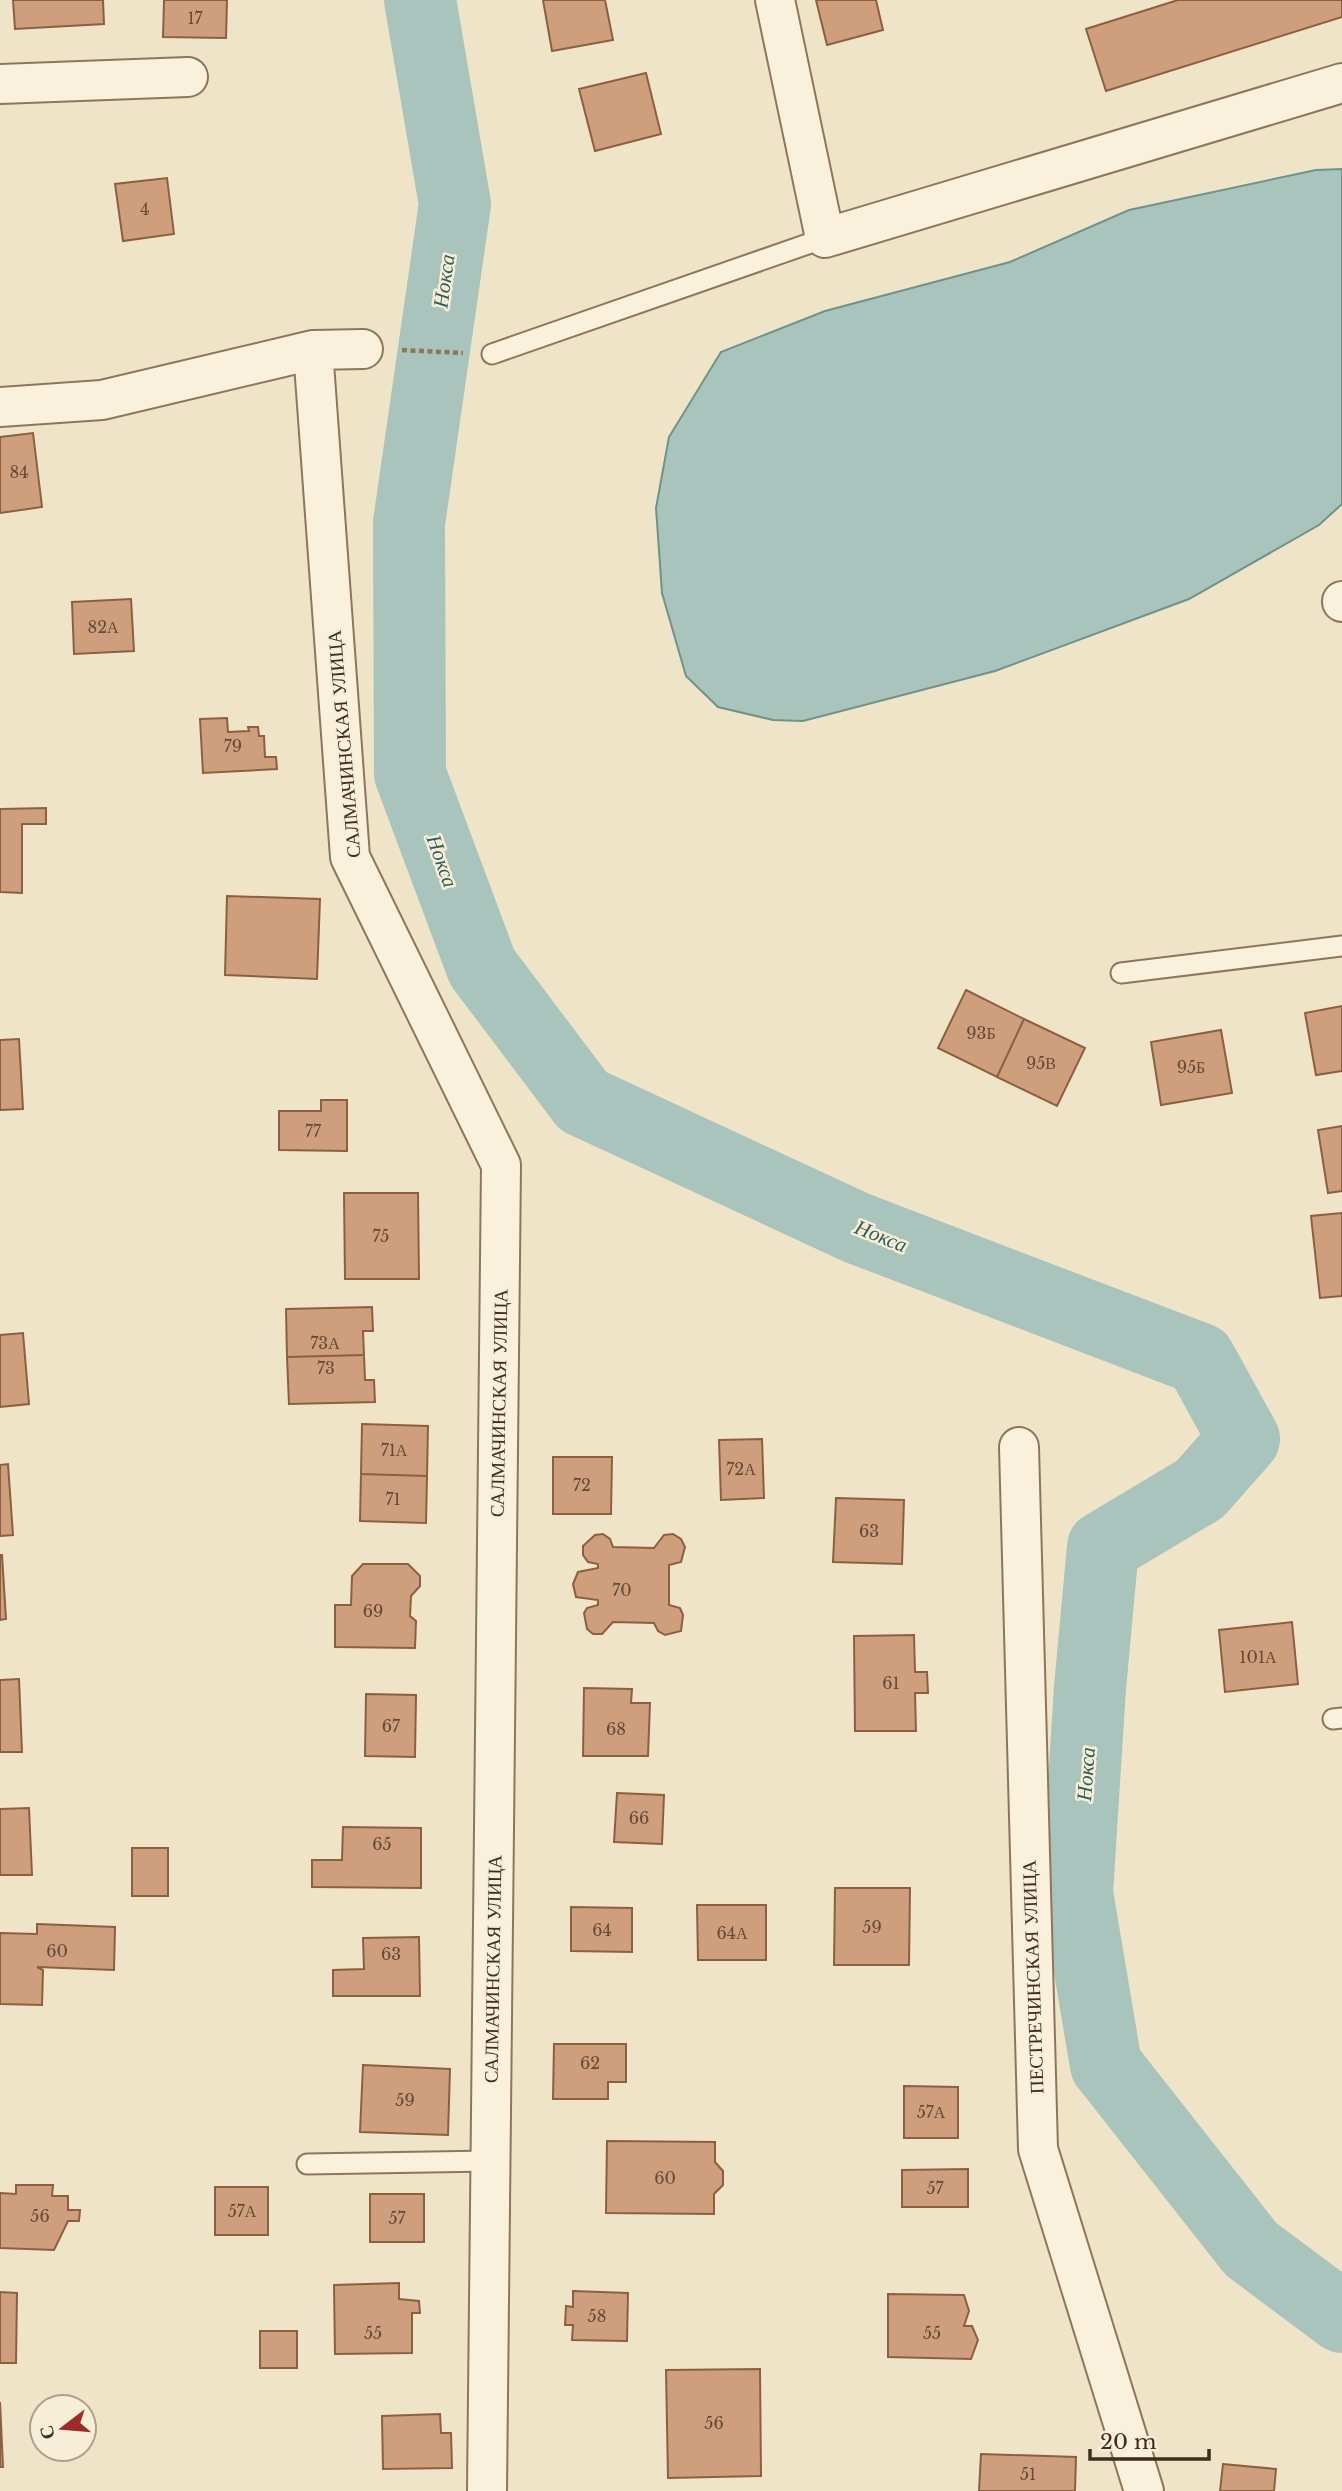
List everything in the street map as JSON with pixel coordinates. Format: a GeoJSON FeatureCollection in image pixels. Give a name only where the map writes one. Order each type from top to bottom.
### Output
{"type":"FeatureCollection","features":[{"type":"Feature","properties":{"kind":"street"},"geometry":{"type":"LineString","coordinates":[[775,0],[825,238],[1342,83]]}},
{"type":"Feature","properties":{"kind":"street"},"geometry":{"type":"LineString","coordinates":[[0,84],[188,78]]}},
{"type":"Feature","properties":{"kind":"street"},"geometry":{"type":"LineString","coordinates":[[0,407],[102,400],[313,350],[363,349]]}},
{"type":"Feature","properties":{"kind":"street","name":"САЛМАЧИНСКАЯ УЛИЦА"},"geometry":{"type":"LineString","coordinates":[[313,350],[351,857],[501,1165],[487,2491]]}},
{"type":"Feature","properties":{"kind":"street","name":"ПЕСТРЕЧИНСКАЯ УЛИЦА"},"geometry":{"type":"LineString","coordinates":[[1019,1447],[1038,2149],[1144,2491]]}},
{"type":"Feature","properties":{"kind":"lane"},"geometry":{"type":"LineString","coordinates":[[492,354],[825,238]]}},
{"type":"Feature","properties":{"kind":"lane"},"geometry":{"type":"LineString","coordinates":[[1121,973],[1342,946]]}},
{"type":"Feature","properties":{"kind":"lane"},"geometry":{"type":"LineString","coordinates":[[307,2164],[491,2161]]}},
{"type":"Feature","properties":{"kind":"path"},"geometry":{"type":"LineString","coordinates":[[363,349],[492,354]]}},
{"type":"Feature","properties":{"kind":"water"},"geometry":{"type":"Polygon","coordinates":[[[1342,169],[1342,504],[1319,525],[1189,599],[995,671],[803,721],[773,720],[718,707],[686,676],[662,593],[656,508],[669,437],[721,352],[825,311],[1010,262],[1129,210],[1316,170],[1342,169]]]}},
{"type":"Feature","properties":{"kind":"building"},"geometry":{"type":"Polygon","coordinates":[[[13,0],[103,0],[104,24],[15,29],[13,0]]]}},
{"type":"Feature","properties":{"kind":"building"},"geometry":{"type":"Polygon","coordinates":[[[164,0],[227,0],[226,38],[163,37],[164,0]]]}},
{"type":"Feature","properties":{"kind":"building"},"geometry":{"type":"Polygon","coordinates":[[[543,0],[605,0],[613,40],[552,51],[543,0]]]}},
{"type":"Feature","properties":{"kind":"building"},"geometry":{"type":"Polygon","coordinates":[[[816,0],[876,0],[883,30],[827,45],[816,0]]]}},
{"type":"Feature","properties":{"kind":"building"},"geometry":{"type":"Polygon","coordinates":[[[1178,0],[1342,0],[1342,17],[1106,91],[1086,29],[1178,0]]]}},
{"type":"Feature","properties":{"kind":"building"},"geometry":{"type":"Polygon","coordinates":[[[646,73],[661,134],[595,151],[579,89],[646,73]]]}},
{"type":"Feature","properties":{"kind":"building"},"geometry":{"type":"Polygon","coordinates":[[[167,178],[174,234],[123,241],[115,184],[167,178]]]}},
{"type":"Feature","properties":{"kind":"building"},"geometry":{"type":"Polygon","coordinates":[[[33,433],[42,507],[0,513],[0,437],[33,433]]]}},
{"type":"Feature","properties":{"kind":"building"},"geometry":{"type":"Polygon","coordinates":[[[131,599],[134,651],[74,654],[72,602],[131,599]]]}},
{"type":"Feature","properties":{"kind":"building"},"geometry":{"type":"Polygon","coordinates":[[[227,718],[228,732],[249,731],[248,727],[258,727],[259,736],[264,736],[265,757],[276,757],[277,769],[203,773],[200,719],[227,718]]]}},
{"type":"Feature","properties":{"kind":"building"},"geometry":{"type":"Polygon","coordinates":[[[46,808],[46,824],[22,824],[22,893],[0,892],[0,809],[46,808]]]}},
{"type":"Feature","properties":{"kind":"building"},"geometry":{"type":"Polygon","coordinates":[[[227,896],[320,899],[317,979],[225,975],[227,896]]]}},
{"type":"Feature","properties":{"kind":"building"},"geometry":{"type":"Polygon","coordinates":[[[966,990],[1024,1019],[997,1077],[938,1048],[966,990]]]}},
{"type":"Feature","properties":{"kind":"building"},"geometry":{"type":"Polygon","coordinates":[[[1342,1006],[1342,1071],[1316,1075],[1305,1013],[1342,1006]]]}},
{"type":"Feature","properties":{"kind":"building"},"geometry":{"type":"Polygon","coordinates":[[[1024,1019],[1085,1048],[1057,1106],[997,1077],[1024,1019]]]}},
{"type":"Feature","properties":{"kind":"building"},"geometry":{"type":"Polygon","coordinates":[[[1221,1030],[1232,1093],[1161,1105],[1151,1042],[1221,1030]]]}},
{"type":"Feature","properties":{"kind":"building"},"geometry":{"type":"Polygon","coordinates":[[[19,1039],[23,1109],[0,1110],[0,1040],[19,1039]]]}},
{"type":"Feature","properties":{"kind":"building"},"geometry":{"type":"Polygon","coordinates":[[[321,1100],[347,1100],[347,1151],[279,1150],[279,1111],[321,1111],[321,1100]]]}},
{"type":"Feature","properties":{"kind":"building"},"geometry":{"type":"Polygon","coordinates":[[[1342,1126],[1342,1191],[1328,1193],[1318,1130],[1342,1126]]]}},
{"type":"Feature","properties":{"kind":"building"},"geometry":{"type":"Polygon","coordinates":[[[344,1193],[418,1193],[419,1279],[345,1279],[344,1193]]]}},
{"type":"Feature","properties":{"kind":"building"},"geometry":{"type":"Polygon","coordinates":[[[1342,1213],[1342,1296],[1320,1298],[1311,1216],[1342,1213]]]}},
{"type":"Feature","properties":{"kind":"building"},"geometry":{"type":"Polygon","coordinates":[[[372,1307],[373,1331],[363,1331],[364,1355],[287,1357],[286,1309],[372,1307]]]}},
{"type":"Feature","properties":{"kind":"building"},"geometry":{"type":"Polygon","coordinates":[[[23,1333],[29,1404],[0,1407],[0,1335],[23,1333]]]}},
{"type":"Feature","properties":{"kind":"building"},"geometry":{"type":"Polygon","coordinates":[[[364,1355],[365,1380],[374,1380],[375,1402],[289,1404],[287,1357],[364,1355]]]}},
{"type":"Feature","properties":{"kind":"building"},"geometry":{"type":"Polygon","coordinates":[[[362,1424],[428,1426],[427,1476],[361,1474],[362,1424]]]}},
{"type":"Feature","properties":{"kind":"building"},"geometry":{"type":"Polygon","coordinates":[[[762,1439],[764,1498],[721,1500],[719,1440],[762,1439]]]}},
{"type":"Feature","properties":{"kind":"building"},"geometry":{"type":"Polygon","coordinates":[[[553,1457],[612,1457],[611,1514],[553,1514],[553,1457]]]}},
{"type":"Feature","properties":{"kind":"building"},"geometry":{"type":"Polygon","coordinates":[[[8,1464],[13,1535],[0,1536],[0,1465],[8,1464]]]}},
{"type":"Feature","properties":{"kind":"building"},"geometry":{"type":"Polygon","coordinates":[[[361,1474],[427,1476],[426,1523],[360,1521],[361,1474]]]}},
{"type":"Feature","properties":{"kind":"building"},"geometry":{"type":"Polygon","coordinates":[[[836,1498],[904,1500],[902,1564],[833,1562],[836,1498]]]}},
{"type":"Feature","properties":{"kind":"building"},"geometry":{"type":"Polygon","coordinates":[[[603,1534],[610,1539],[613,1547],[654,1548],[664,1535],[673,1534],[681,1539],[685,1547],[681,1562],[669,1565],[669,1605],[680,1608],[683,1615],[681,1631],[665,1635],[658,1631],[654,1623],[613,1622],[602,1634],[593,1634],[587,1629],[584,1613],[587,1608],[598,1605],[598,1600],[576,1597],[573,1584],[578,1572],[598,1568],[598,1564],[588,1562],[583,1555],[583,1546],[595,1535],[603,1534]]]}},
{"type":"Feature","properties":{"kind":"building"},"geometry":{"type":"Polygon","coordinates":[[[0,1555],[6,1619],[0,1620],[0,1555]]]}},
{"type":"Feature","properties":{"kind":"building"},"geometry":{"type":"Polygon","coordinates":[[[363,1564],[408,1564],[420,1576],[420,1586],[411,1596],[410,1616],[416,1621],[415,1648],[335,1647],[335,1605],[351,1605],[352,1576],[363,1564]]]}},
{"type":"Feature","properties":{"kind":"building"},"geometry":{"type":"Polygon","coordinates":[[[1292,1622],[1298,1684],[1225,1692],[1219,1630],[1292,1622]]]}},
{"type":"Feature","properties":{"kind":"building"},"geometry":{"type":"Polygon","coordinates":[[[914,1635],[915,1672],[927,1672],[928,1693],[915,1693],[916,1731],[855,1731],[854,1636],[914,1635]]]}},
{"type":"Feature","properties":{"kind":"building"},"geometry":{"type":"Polygon","coordinates":[[[19,1679],[22,1752],[0,1752],[0,1680],[19,1679]]]}},
{"type":"Feature","properties":{"kind":"building"},"geometry":{"type":"Polygon","coordinates":[[[584,1688],[632,1689],[631,1703],[650,1703],[648,1756],[583,1756],[584,1688]]]}},
{"type":"Feature","properties":{"kind":"building"},"geometry":{"type":"Polygon","coordinates":[[[366,1694],[416,1695],[415,1757],[365,1756],[366,1694]]]}},
{"type":"Feature","properties":{"kind":"building"},"geometry":{"type":"Polygon","coordinates":[[[617,1793],[664,1795],[662,1844],[614,1842],[617,1793]]]}},
{"type":"Feature","properties":{"kind":"building"},"geometry":{"type":"Polygon","coordinates":[[[29,1808],[32,1875],[0,1875],[0,1809],[29,1808]]]}},
{"type":"Feature","properties":{"kind":"building"},"geometry":{"type":"Polygon","coordinates":[[[343,1827],[421,1828],[421,1888],[312,1887],[312,1860],[342,1860],[343,1827]]]}},
{"type":"Feature","properties":{"kind":"building"},"geometry":{"type":"Polygon","coordinates":[[[343,1827],[421,1828],[421,1888],[312,1887],[312,1860],[342,1860],[343,1827]]]}},
{"type":"Feature","properties":{"kind":"building"},"geometry":{"type":"Polygon","coordinates":[[[132,1848],[168,1848],[168,1896],[132,1896],[132,1848]]]}},
{"type":"Feature","properties":{"kind":"building"},"geometry":{"type":"Polygon","coordinates":[[[835,1888],[910,1888],[909,1965],[834,1965],[835,1888]]]}},
{"type":"Feature","properties":{"kind":"building"},"geometry":{"type":"Polygon","coordinates":[[[697,1905],[766,1905],[766,1960],[698,1960],[697,1905]]]}},
{"type":"Feature","properties":{"kind":"building"},"geometry":{"type":"Polygon","coordinates":[[[571,1907],[632,1908],[632,1952],[571,1951],[571,1907]]]}},
{"type":"Feature","properties":{"kind":"building"},"geometry":{"type":"Polygon","coordinates":[[[37,1924],[115,1927],[114,1970],[37,1967],[43,1970],[42,2005],[0,2004],[0,1933],[37,1934],[37,1924]]]}},
{"type":"Feature","properties":{"kind":"building"},"geometry":{"type":"Polygon","coordinates":[[[419,1937],[420,1996],[333,1996],[333,1970],[364,1969],[363,1938],[419,1937]]]}},
{"type":"Feature","properties":{"kind":"building"},"geometry":{"type":"Polygon","coordinates":[[[554,2044],[626,2044],[626,2082],[608,2082],[608,2099],[553,2099],[554,2044]]]}},
{"type":"Feature","properties":{"kind":"building"},"geometry":{"type":"Polygon","coordinates":[[[363,2065],[450,2069],[448,2135],[360,2132],[363,2065]]]}},
{"type":"Feature","properties":{"kind":"building"},"geometry":{"type":"Polygon","coordinates":[[[904,2086],[958,2087],[958,2138],[904,2138],[904,2086]]]}},
{"type":"Feature","properties":{"kind":"building"},"geometry":{"type":"Polygon","coordinates":[[[607,2141],[715,2142],[715,2162],[723,2171],[723,2185],[714,2194],[714,2214],[606,2213],[607,2141]]]}},
{"type":"Feature","properties":{"kind":"building"},"geometry":{"type":"Polygon","coordinates":[[[968,2169],[968,2207],[902,2207],[902,2170],[968,2169]]]}},
{"type":"Feature","properties":{"kind":"building"},"geometry":{"type":"Polygon","coordinates":[[[16,2185],[53,2185],[52,2196],[68,2196],[68,2210],[80,2210],[79,2221],[68,2221],[54,2250],[0,2248],[0,2193],[16,2194],[16,2185]]]}},
{"type":"Feature","properties":{"kind":"building"},"geometry":{"type":"Polygon","coordinates":[[[215,2187],[268,2187],[268,2235],[215,2235],[215,2187]]]}},
{"type":"Feature","properties":{"kind":"building"},"geometry":{"type":"Polygon","coordinates":[[[370,2194],[424,2194],[424,2242],[370,2242],[370,2194]]]}},
{"type":"Feature","properties":{"kind":"building"},"geometry":{"type":"Polygon","coordinates":[[[399,2283],[399,2299],[419,2301],[420,2313],[412,2313],[412,2353],[335,2354],[334,2285],[399,2283]]]}},
{"type":"Feature","properties":{"kind":"building"},"geometry":{"type":"Polygon","coordinates":[[[573,2291],[628,2293],[627,2341],[572,2340],[573,2325],[565,2325],[566,2306],[573,2307],[573,2291]]]}},
{"type":"Feature","properties":{"kind":"building"},"geometry":{"type":"Polygon","coordinates":[[[0,2292],[17,2293],[16,2363],[0,2363],[0,2292]]]}},
{"type":"Feature","properties":{"kind":"building"},"geometry":{"type":"Polygon","coordinates":[[[888,2294],[964,2295],[969,2311],[964,2326],[972,2326],[978,2340],[971,2359],[888,2357],[888,2294]]]}},
{"type":"Feature","properties":{"kind":"building"},"geometry":{"type":"Polygon","coordinates":[[[260,2331],[297,2331],[297,2368],[260,2368],[260,2331]]]}},
{"type":"Feature","properties":{"kind":"building"},"geometry":{"type":"Polygon","coordinates":[[[760,2369],[761,2476],[668,2478],[666,2370],[760,2369]]]}},
{"type":"Feature","properties":{"kind":"building"},"geometry":{"type":"Polygon","coordinates":[[[0,2402],[3,2467],[0,2467],[0,2402]]]}},
{"type":"Feature","properties":{"kind":"building"},"geometry":{"type":"Polygon","coordinates":[[[440,2414],[441,2433],[451,2433],[452,2468],[383,2469],[382,2416],[440,2414]]]}},
{"type":"Feature","properties":{"kind":"building"},"geometry":{"type":"Polygon","coordinates":[[[981,2454],[1076,2457],[1075,2491],[979,2491],[981,2454]]]}},
{"type":"Feature","properties":{"kind":"building"},"geometry":{"type":"Polygon","coordinates":[[[1223,2464],[1276,2469],[1274,2491],[1220,2491],[1223,2464]]]}},
{"type":"Feature","properties":{"kind":"waterway","name":"Нокса"},"geometry":{"type":"LineString","coordinates":[[420,0],[455,204],[409,523],[410,774],[482,967],[583,1101],[857,1228],[1200,1359],[1244,1439],[1200,1489],[1103,1547],[1090,1688],[1077,1893],[1106,2065],[1251,2249],[1342,2317]]}}]}
